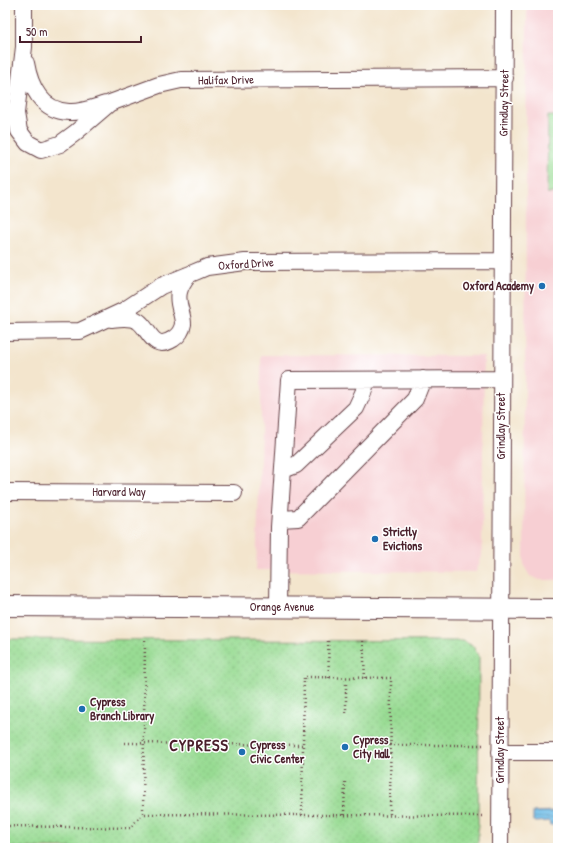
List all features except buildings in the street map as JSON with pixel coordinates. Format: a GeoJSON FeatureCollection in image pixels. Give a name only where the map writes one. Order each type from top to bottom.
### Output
{"type":"FeatureCollection","features":[{"type":"Feature","properties":{"kind":"main road","name":"Orange Avenue"},"geometry":{"type":"LineString","coordinates":[[5,606],[558,609]]}},
{"type":"Feature","properties":{"kind":"street"},"geometry":{"type":"LineString","coordinates":[[24,5],[24,47],[29,77],[38,97],[46,106],[70,113],[110,103]]}},
{"type":"Feature","properties":{"kind":"street","name":"Grindlay Street"},"geometry":{"type":"LineString","coordinates":[[500,848],[501,380],[505,78],[504,5]]}},
{"type":"Feature","properties":{"kind":"street","name":"Halifax Drive"},"geometry":{"type":"LineString","coordinates":[[24,47],[16,113],[19,131],[28,143],[41,150],[60,144],[76,133],[110,103],[159,85],[181,80],[505,78]]}},
{"type":"Feature","properties":{"kind":"street","name":"Oxford Drive"},"geometry":{"type":"LineString","coordinates":[[5,332],[80,331],[123,311],[161,286],[207,267],[245,262],[502,261]]}},
{"type":"Feature","properties":{"kind":"street"},"geometry":{"type":"LineString","coordinates":[[103,320],[130,318],[138,321],[151,338],[159,342],[169,342],[182,330],[183,321],[177,297],[179,287],[188,275]]}},
{"type":"Feature","properties":{"kind":"street"},"geometry":{"type":"LineString","coordinates":[[278,607],[280,519],[289,380],[501,380]]}},
{"type":"Feature","properties":{"kind":"street"},"geometry":{"type":"LineString","coordinates":[[283,470],[296,465],[356,408],[364,393],[367,380]]}},
{"type":"Feature","properties":{"kind":"street"},"geometry":{"type":"LineString","coordinates":[[280,519],[298,518],[415,399],[423,380]]}},
{"type":"Feature","properties":{"kind":"street","name":"Harvard Way"},"geometry":{"type":"LineString","coordinates":[[5,492],[234,493]]}},
{"type":"Feature","properties":{"kind":"street"},"geometry":{"type":"LineString","coordinates":[[500,749],[558,752]]}},
{"type":"Feature","properties":{"kind":"path"},"geometry":{"type":"LineString","coordinates":[[5,826],[130,828],[143,814],[145,640]]}},
{"type":"Feature","properties":{"kind":"path"},"geometry":{"type":"LineString","coordinates":[[328,641],[328,678]]}},
{"type":"Feature","properties":{"kind":"path"},"geometry":{"type":"LineString","coordinates":[[363,641],[365,678]]}},
{"type":"Feature","properties":{"kind":"path"},"geometry":{"type":"LineString","coordinates":[[302,815],[304,677],[391,678],[390,816]]}},
{"type":"Feature","properties":{"kind":"path"},"geometry":{"type":"LineString","coordinates":[[346,678],[346,713]]}},
{"type":"Feature","properties":{"kind":"path"},"geometry":{"type":"LineString","coordinates":[[126,743],[303,744]]}},
{"type":"Feature","properties":{"kind":"path"},"geometry":{"type":"LineString","coordinates":[[390,745],[500,749]]}},
{"type":"Feature","properties":{"kind":"path"},"geometry":{"type":"LineString","coordinates":[[344,815],[345,781]]}},
{"type":"Feature","properties":{"kind":"path"},"geometry":{"type":"LineString","coordinates":[[143,814],[500,816]]}},
{"type":"Feature","properties":{"kind":"shaded area","name":"Oxford Academy"},"geometry":{"type":"Polygon","coordinates":[[[527,5],[558,5],[558,580],[540,580],[530,576],[524,566],[527,5]]]}},
{"type":"Feature","properties":{"kind":"shaded area"},"geometry":{"type":"Polygon","coordinates":[[[261,355],[484,356],[482,556],[476,572],[256,570],[261,431],[261,355]]]}},
{"type":"Feature","properties":{"kind":"green space"},"geometry":{"type":"Polygon","coordinates":[[[548,116],[558,116],[558,193],[547,193],[548,116]]]}},
{"type":"Feature","properties":{"kind":"green space","name":"Cypress Civic Center"},"geometry":{"type":"Polygon","coordinates":[[[5,639],[463,641],[473,646],[479,657],[478,848],[5,848],[5,639]]]}},
{"type":"Feature","properties":{"kind":"water"},"geometry":{"type":"Polygon","coordinates":[[[557,811],[558,825],[550,825],[549,821],[536,822],[533,820],[533,812],[557,811]]]}},
{"type":"Feature","properties":{"kind":"place","name":"Oxford Academy"},"geometry":{"type":"Point","coordinates":[542,286]}},
{"type":"Feature","properties":{"kind":"place","name":"Strictly Evictions"},"geometry":{"type":"Point","coordinates":[375,539]}},
{"type":"Feature","properties":{"kind":"place","name":"Cypress Branch Library"},"geometry":{"type":"Point","coordinates":[82,709]}},
{"type":"Feature","properties":{"kind":"place","name":"Cypress City Hall"},"geometry":{"type":"Point","coordinates":[345,747]}},
{"type":"Feature","properties":{"kind":"place","name":"Cypress Civic Center"},"geometry":{"type":"Point","coordinates":[242,752]}},
{"type":"Feature","properties":{"kind":"district","name":"CYPRESS"},"geometry":{"type":"Point","coordinates":[199,745]}}]}
